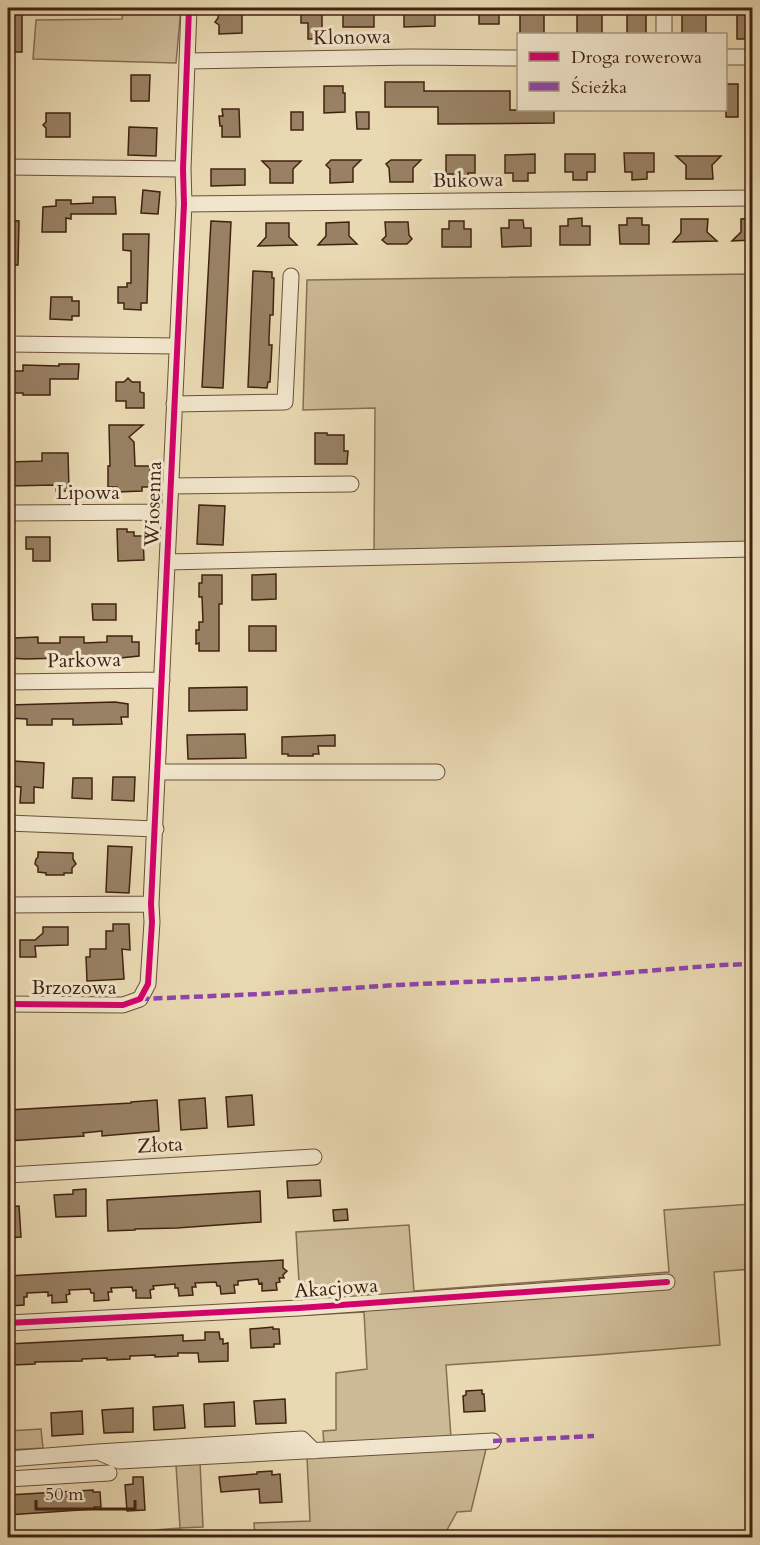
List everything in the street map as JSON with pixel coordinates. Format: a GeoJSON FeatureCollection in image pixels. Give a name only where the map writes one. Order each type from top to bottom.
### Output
{"type":"FeatureCollection","features":[{"type":"Feature","properties":{"kind":"street","name":"Wiosenna"},"geometry":{"type":"LineString","coordinates":[[140,999],[148,984],[152,922],[151,904],[184,204],[183,169],[189,8]]}},
{"type":"Feature","properties":{"kind":"street"},"geometry":{"type":"LineString","coordinates":[[664,8],[664,33]]}},
{"type":"Feature","properties":{"kind":"street","name":"Klonowa"},"geometry":{"type":"LineString","coordinates":[[187,61],[413,57],[517,58]]}},
{"type":"Feature","properties":{"kind":"street"},"geometry":{"type":"LineString","coordinates":[[727,57],[753,57]]}},
{"type":"Feature","properties":{"kind":"street"},"geometry":{"type":"LineString","coordinates":[[8,168],[183,169]]}},
{"type":"Feature","properties":{"kind":"street","name":"Bukowa"},"geometry":{"type":"LineString","coordinates":[[184,204],[753,198]]}},
{"type":"Feature","properties":{"kind":"street"},"geometry":{"type":"LineString","coordinates":[[174,404],[285,402],[291,276]]}},
{"type":"Feature","properties":{"kind":"street"},"geometry":{"type":"LineString","coordinates":[[8,344],[177,346]]}},
{"type":"Feature","properties":{"kind":"street"},"geometry":{"type":"LineString","coordinates":[[170,486],[351,484]]}},
{"type":"Feature","properties":{"kind":"street","name":"Lipowa"},"geometry":{"type":"LineString","coordinates":[[8,513],[169,512]]}},
{"type":"Feature","properties":{"kind":"street"},"geometry":{"type":"LineString","coordinates":[[167,562],[753,549]]}},
{"type":"Feature","properties":{"kind":"street","name":"Parkowa"},"geometry":{"type":"LineString","coordinates":[[8,682],[162,680]]}},
{"type":"Feature","properties":{"kind":"street"},"geometry":{"type":"LineString","coordinates":[[158,772],[437,772]]}},
{"type":"Feature","properties":{"kind":"street"},"geometry":{"type":"LineString","coordinates":[[8,823],[156,829]]}},
{"type":"Feature","properties":{"kind":"street"},"geometry":{"type":"LineString","coordinates":[[8,905],[151,904]]}},
{"type":"Feature","properties":{"kind":"street","name":"Brzozowa"},"geometry":{"type":"LineString","coordinates":[[8,1004],[123,1005],[140,999]]}},
{"type":"Feature","properties":{"kind":"street","name":"Złota"},"geometry":{"type":"LineString","coordinates":[[8,1175],[314,1157]]}},
{"type":"Feature","properties":{"kind":"street","name":"Akacjowa"},"geometry":{"type":"LineString","coordinates":[[8,1323],[299,1308],[667,1282]]}},
{"type":"Feature","properties":{"kind":"street"},"geometry":{"type":"LineString","coordinates":[[8,1459],[302,1439],[314,1451],[493,1441]]}},
{"type":"Feature","properties":{"kind":"street"},"geometry":{"type":"LineString","coordinates":[[8,1479],[109,1473]]}},
{"type":"Feature","properties":{"kind":"shaded area"},"geometry":{"type":"Polygon","coordinates":[[[123,8],[181,8],[176,63],[33,59],[36,20],[122,19],[123,8]]]}},
{"type":"Feature","properties":{"kind":"shaded area"},"geometry":{"type":"Polygon","coordinates":[[[752,274],[752,544],[374,552],[375,408],[303,410],[307,280],[752,274]]]}},
{"type":"Feature","properties":{"kind":"shaded area"},"geometry":{"type":"Polygon","coordinates":[[[752,1204],[752,1269],[714,1272],[720,1345],[446,1365],[451,1438],[324,1446],[323,1431],[336,1430],[336,1373],[367,1369],[364,1312],[309,1315],[308,1298],[300,1299],[296,1232],[409,1225],[414,1291],[669,1272],[664,1210],[752,1204]]]}},
{"type":"Feature","properties":{"kind":"shaded area"},"geometry":{"type":"Polygon","coordinates":[[[41,1429],[43,1448],[8,1450],[8,1431],[41,1429]]]}},
{"type":"Feature","properties":{"kind":"shaded area"},"geometry":{"type":"Polygon","coordinates":[[[487,1445],[471,1511],[457,1512],[443,1537],[255,1537],[254,1523],[310,1521],[307,1457],[487,1445]]]}},
{"type":"Feature","properties":{"kind":"shaded area"},"geometry":{"type":"Polygon","coordinates":[[[200,1462],[203,1527],[180,1528],[176,1465],[200,1462]]]}},
{"type":"Feature","properties":{"kind":"shaded area"},"geometry":{"type":"Polygon","coordinates":[[[180,1528],[181,1537],[157,1537],[156,1530],[180,1528]]]}},
{"type":"Feature","properties":{"kind":"building"},"geometry":{"type":"Polygon","coordinates":[[[8,8],[22,8],[22,52],[8,52],[8,8]]]}},
{"type":"Feature","properties":{"kind":"building"},"geometry":{"type":"Polygon","coordinates":[[[322,8],[322,39],[308,39],[308,23],[301,23],[301,9],[322,8]]]}},
{"type":"Feature","properties":{"kind":"building"},"geometry":{"type":"Polygon","coordinates":[[[343,8],[374,8],[374,27],[343,27],[343,8]]]}},
{"type":"Feature","properties":{"kind":"building"},"geometry":{"type":"Polygon","coordinates":[[[404,8],[435,8],[435,26],[404,27],[404,8]]]}},
{"type":"Feature","properties":{"kind":"building"},"geometry":{"type":"Polygon","coordinates":[[[479,8],[499,8],[499,24],[479,24],[479,8]]]}},
{"type":"Feature","properties":{"kind":"building"},"geometry":{"type":"Polygon","coordinates":[[[520,8],[544,8],[544,33],[520,33],[520,8]]]}},
{"type":"Feature","properties":{"kind":"building"},"geometry":{"type":"Polygon","coordinates":[[[577,8],[602,8],[602,33],[577,33],[577,8]]]}},
{"type":"Feature","properties":{"kind":"building"},"geometry":{"type":"Polygon","coordinates":[[[627,8],[646,8],[646,33],[627,33],[627,8]]]}},
{"type":"Feature","properties":{"kind":"building"},"geometry":{"type":"Polygon","coordinates":[[[682,8],[706,8],[706,33],[682,33],[682,8]]]}},
{"type":"Feature","properties":{"kind":"building"},"geometry":{"type":"Polygon","coordinates":[[[737,8],[753,8],[753,39],[737,39],[737,8]]]}},
{"type":"Feature","properties":{"kind":"building"},"geometry":{"type":"Polygon","coordinates":[[[242,9],[242,33],[219,34],[219,25],[215,22],[219,10],[242,9]]]}},
{"type":"Feature","properties":{"kind":"building"},"geometry":{"type":"Polygon","coordinates":[[[131,75],[150,75],[149,101],[131,101],[131,75]]]}},
{"type":"Feature","properties":{"kind":"building"},"geometry":{"type":"Polygon","coordinates":[[[385,82],[424,82],[424,91],[510,91],[510,110],[554,111],[554,123],[438,124],[438,107],[385,107],[385,82]]]}},
{"type":"Feature","properties":{"kind":"building"},"geometry":{"type":"Polygon","coordinates":[[[727,84],[738,84],[738,117],[726,117],[727,84]]]}},
{"type":"Feature","properties":{"kind":"building"},"geometry":{"type":"Polygon","coordinates":[[[324,86],[343,86],[345,112],[324,113],[324,86]]]}},
{"type":"Feature","properties":{"kind":"building"},"geometry":{"type":"Polygon","coordinates":[[[222,109],[239,109],[240,137],[222,137],[219,116],[223,116],[222,109]]]}},
{"type":"Feature","properties":{"kind":"building"},"geometry":{"type":"Polygon","coordinates":[[[291,112],[303,112],[303,130],[291,130],[291,112]]]}},
{"type":"Feature","properties":{"kind":"building"},"geometry":{"type":"Polygon","coordinates":[[[356,112],[369,112],[369,129],[357,129],[356,112]]]}},
{"type":"Feature","properties":{"kind":"building"},"geometry":{"type":"Polygon","coordinates":[[[46,113],[70,113],[70,137],[46,137],[46,128],[43,125],[46,122],[46,113]]]}},
{"type":"Feature","properties":{"kind":"building"},"geometry":{"type":"Polygon","coordinates":[[[129,127],[157,128],[156,156],[128,155],[129,127]]]}},
{"type":"Feature","properties":{"kind":"building"},"geometry":{"type":"Polygon","coordinates":[[[624,153],[654,153],[654,172],[647,172],[647,179],[632,180],[632,172],[625,172],[624,153]]]}},
{"type":"Feature","properties":{"kind":"building"},"geometry":{"type":"Polygon","coordinates":[[[535,154],[535,173],[528,173],[528,181],[513,181],[513,173],[505,173],[505,155],[535,154]]]}},
{"type":"Feature","properties":{"kind":"building"},"geometry":{"type":"Polygon","coordinates":[[[565,154],[595,154],[595,172],[587,172],[587,180],[573,180],[573,172],[565,172],[565,154]]]}},
{"type":"Feature","properties":{"kind":"building"},"geometry":{"type":"Polygon","coordinates":[[[446,155],[475,155],[475,173],[468,173],[468,181],[453,181],[453,174],[446,174],[446,155]]]}},
{"type":"Feature","properties":{"kind":"building"},"geometry":{"type":"Polygon","coordinates":[[[676,156],[721,156],[712,165],[713,179],[686,179],[686,165],[676,156]]]}},
{"type":"Feature","properties":{"kind":"building"},"geometry":{"type":"Polygon","coordinates":[[[331,160],[361,160],[353,168],[353,182],[330,183],[330,169],[326,165],[331,160]]]}},
{"type":"Feature","properties":{"kind":"building"},"geometry":{"type":"Polygon","coordinates":[[[391,160],[421,160],[413,168],[413,182],[390,182],[389,168],[386,164],[391,160]]]}},
{"type":"Feature","properties":{"kind":"building"},"geometry":{"type":"Polygon","coordinates":[[[262,161],[301,161],[293,169],[293,183],[270,183],[270,169],[262,161]]]}},
{"type":"Feature","properties":{"kind":"building"},"geometry":{"type":"Polygon","coordinates":[[[211,169],[245,169],[245,185],[211,186],[211,169]]]}},
{"type":"Feature","properties":{"kind":"building"},"geometry":{"type":"Polygon","coordinates":[[[143,190],[160,192],[158,214],[141,213],[143,190]]]}},
{"type":"Feature","properties":{"kind":"building"},"geometry":{"type":"Polygon","coordinates":[[[93,197],[115,197],[116,214],[71,214],[71,219],[66,218],[66,232],[42,232],[43,207],[56,206],[56,200],[71,200],[71,204],[93,203],[93,197]]]}},
{"type":"Feature","properties":{"kind":"building"},"geometry":{"type":"Polygon","coordinates":[[[582,218],[582,226],[590,226],[590,245],[560,245],[560,226],[568,226],[568,219],[582,218]]]}},
{"type":"Feature","properties":{"kind":"building"},"geometry":{"type":"Polygon","coordinates":[[[627,218],[642,218],[642,225],[649,225],[649,244],[620,244],[619,225],[627,225],[627,218]]]}},
{"type":"Feature","properties":{"kind":"building"},"geometry":{"type":"Polygon","coordinates":[[[753,218],[753,240],[732,241],[741,232],[741,219],[753,218]]]}},
{"type":"Feature","properties":{"kind":"building"},"geometry":{"type":"Polygon","coordinates":[[[681,219],[708,219],[707,232],[717,241],[673,242],[681,233],[681,219]]]}},
{"type":"Feature","properties":{"kind":"building"},"geometry":{"type":"Polygon","coordinates":[[[8,220],[19,221],[18,265],[8,265],[8,220]]]}},
{"type":"Feature","properties":{"kind":"building"},"geometry":{"type":"Polygon","coordinates":[[[509,220],[523,220],[524,228],[531,228],[531,246],[502,247],[501,228],[509,228],[509,220]]]}},
{"type":"Feature","properties":{"kind":"building"},"geometry":{"type":"Polygon","coordinates":[[[211,221],[231,222],[223,388],[202,387],[211,221]]]}},
{"type":"Feature","properties":{"kind":"building"},"geometry":{"type":"Polygon","coordinates":[[[449,221],[464,221],[464,229],[471,229],[471,247],[442,247],[442,229],[449,229],[449,221]]]}},
{"type":"Feature","properties":{"kind":"building"},"geometry":{"type":"Polygon","coordinates":[[[349,222],[349,236],[357,244],[318,245],[326,236],[326,223],[349,222]]]}},
{"type":"Feature","properties":{"kind":"building"},"geometry":{"type":"Polygon","coordinates":[[[385,222],[408,222],[409,235],[412,239],[407,244],[387,244],[382,240],[386,236],[385,222]]]}},
{"type":"Feature","properties":{"kind":"building"},"geometry":{"type":"Polygon","coordinates":[[[266,223],[289,223],[289,237],[297,245],[258,246],[266,237],[266,223]]]}},
{"type":"Feature","properties":{"kind":"building"},"geometry":{"type":"Polygon","coordinates":[[[123,234],[149,234],[147,303],[141,303],[141,310],[124,309],[124,303],[118,303],[118,287],[127,287],[127,283],[131,283],[131,251],[123,250],[123,234]]]}},
{"type":"Feature","properties":{"kind":"building"},"geometry":{"type":"Polygon","coordinates":[[[253,271],[272,272],[272,278],[274,278],[273,315],[270,315],[269,339],[269,345],[272,345],[270,382],[267,388],[248,387],[253,271]]]}},
{"type":"Feature","properties":{"kind":"building"},"geometry":{"type":"Polygon","coordinates":[[[51,297],[72,297],[72,301],[79,301],[79,316],[72,316],[72,320],[50,319],[51,297]]]}},
{"type":"Feature","properties":{"kind":"building"},"geometry":{"type":"Polygon","coordinates":[[[59,364],[79,364],[78,379],[50,379],[50,395],[8,393],[8,371],[23,371],[23,365],[59,366],[59,364]]]}},
{"type":"Feature","properties":{"kind":"building"},"geometry":{"type":"Polygon","coordinates":[[[128,378],[132,382],[140,382],[140,392],[144,393],[144,408],[126,408],[126,401],[116,401],[116,382],[124,382],[128,378]]]}},
{"type":"Feature","properties":{"kind":"building"},"geometry":{"type":"Polygon","coordinates":[[[109,425],[143,425],[129,437],[134,442],[135,466],[150,466],[150,487],[142,487],[142,491],[117,492],[117,487],[108,487],[109,425]]]}},
{"type":"Feature","properties":{"kind":"building"},"geometry":{"type":"Polygon","coordinates":[[[315,433],[344,435],[344,451],[348,451],[347,464],[315,464],[315,433]]]}},
{"type":"Feature","properties":{"kind":"building"},"geometry":{"type":"Polygon","coordinates":[[[42,453],[68,453],[69,491],[56,491],[56,485],[8,486],[8,462],[42,461],[42,453]]]}},
{"type":"Feature","properties":{"kind":"building"},"geometry":{"type":"Polygon","coordinates":[[[199,505],[225,506],[223,545],[197,544],[199,505]]]}},
{"type":"Feature","properties":{"kind":"building"},"geometry":{"type":"Polygon","coordinates":[[[117,529],[127,529],[127,532],[134,532],[134,536],[143,536],[144,560],[118,561],[117,529]]]}},
{"type":"Feature","properties":{"kind":"building"},"geometry":{"type":"Polygon","coordinates":[[[26,537],[50,537],[50,561],[33,561],[33,549],[26,549],[26,537]]]}},
{"type":"Feature","properties":{"kind":"building"},"geometry":{"type":"Polygon","coordinates":[[[276,574],[276,599],[252,600],[252,575],[276,574]]]}},
{"type":"Feature","properties":{"kind":"building"},"geometry":{"type":"Polygon","coordinates":[[[202,575],[222,575],[222,604],[219,604],[219,651],[199,651],[199,643],[196,644],[196,630],[199,630],[199,622],[203,622],[202,597],[199,597],[199,583],[202,583],[202,575]]]}},
{"type":"Feature","properties":{"kind":"building"},"geometry":{"type":"Polygon","coordinates":[[[92,604],[116,604],[116,620],[93,620],[92,604]]]}},
{"type":"Feature","properties":{"kind":"building"},"geometry":{"type":"Polygon","coordinates":[[[249,626],[276,626],[276,651],[249,651],[249,626]]]}},
{"type":"Feature","properties":{"kind":"building"},"geometry":{"type":"Polygon","coordinates":[[[107,636],[132,636],[132,642],[139,642],[139,656],[8,658],[8,644],[14,644],[14,638],[38,637],[38,643],[60,643],[60,637],[84,637],[84,643],[107,642],[107,636]]]}},
{"type":"Feature","properties":{"kind":"building"},"geometry":{"type":"Polygon","coordinates":[[[247,687],[247,710],[189,711],[189,688],[247,687]]]}},
{"type":"Feature","properties":{"kind":"building"},"geometry":{"type":"Polygon","coordinates":[[[115,702],[128,704],[128,717],[121,717],[122,724],[73,725],[73,719],[52,719],[52,725],[27,725],[27,719],[8,718],[8,705],[115,702]]]}},
{"type":"Feature","properties":{"kind":"building"},"geometry":{"type":"Polygon","coordinates":[[[245,734],[246,758],[188,759],[187,735],[245,734]]]}},
{"type":"Feature","properties":{"kind":"building"},"geometry":{"type":"Polygon","coordinates":[[[335,735],[335,746],[318,746],[319,754],[288,756],[288,754],[282,754],[282,737],[335,735]]]}},
{"type":"Feature","properties":{"kind":"building"},"geometry":{"type":"Polygon","coordinates":[[[13,761],[44,763],[43,788],[34,787],[34,803],[20,803],[21,787],[12,786],[13,761]]]}},
{"type":"Feature","properties":{"kind":"building"},"geometry":{"type":"Polygon","coordinates":[[[113,777],[135,777],[134,801],[112,800],[113,777]]]}},
{"type":"Feature","properties":{"kind":"building"},"geometry":{"type":"Polygon","coordinates":[[[73,778],[92,778],[92,799],[72,798],[73,778]]]}},
{"type":"Feature","properties":{"kind":"building"},"geometry":{"type":"Polygon","coordinates":[[[108,846],[132,847],[129,893],[106,892],[108,846]]]}},
{"type":"Feature","properties":{"kind":"building"},"geometry":{"type":"Polygon","coordinates":[[[38,852],[73,853],[76,864],[72,868],[72,873],[46,875],[46,873],[38,872],[35,864],[38,852]]]}},
{"type":"Feature","properties":{"kind":"building"},"geometry":{"type":"Polygon","coordinates":[[[113,924],[129,924],[130,950],[122,949],[124,979],[87,981],[86,957],[90,957],[90,949],[106,949],[106,931],[113,931],[113,924]]]}},
{"type":"Feature","properties":{"kind":"building"},"geometry":{"type":"Polygon","coordinates":[[[43,927],[68,927],[68,945],[35,946],[36,957],[20,957],[20,940],[35,940],[43,933],[43,927]]]}},
{"type":"Feature","properties":{"kind":"building"},"geometry":{"type":"Polygon","coordinates":[[[252,1095],[254,1125],[228,1127],[226,1097],[252,1095]]]}},
{"type":"Feature","properties":{"kind":"building"},"geometry":{"type":"Polygon","coordinates":[[[205,1098],[207,1128],[181,1130],[179,1100],[205,1098]]]}},
{"type":"Feature","properties":{"kind":"building"},"geometry":{"type":"Polygon","coordinates":[[[157,1100],[159,1131],[102,1136],[102,1131],[83,1133],[84,1136],[8,1141],[8,1110],[157,1100]]]}},
{"type":"Feature","properties":{"kind":"building"},"geometry":{"type":"Polygon","coordinates":[[[320,1180],[321,1196],[288,1198],[287,1181],[320,1180]]]}},
{"type":"Feature","properties":{"kind":"building"},"geometry":{"type":"Polygon","coordinates":[[[86,1189],[86,1216],[56,1217],[54,1195],[73,1194],[73,1190],[86,1189]]]}},
{"type":"Feature","properties":{"kind":"building"},"geometry":{"type":"Polygon","coordinates":[[[260,1191],[261,1222],[108,1231],[107,1200],[260,1191]]]}},
{"type":"Feature","properties":{"kind":"building"},"geometry":{"type":"Polygon","coordinates":[[[19,1206],[21,1237],[8,1238],[8,1207],[19,1206]]]}},
{"type":"Feature","properties":{"kind":"building"},"geometry":{"type":"Polygon","coordinates":[[[347,1209],[348,1220],[334,1221],[333,1210],[347,1209]]]}},
{"type":"Feature","properties":{"kind":"building"},"geometry":{"type":"Polygon","coordinates":[[[283,1260],[283,1268],[287,1271],[283,1275],[284,1278],[279,1278],[280,1282],[276,1283],[277,1290],[262,1291],[262,1283],[259,1284],[258,1279],[238,1281],[238,1285],[234,1285],[235,1293],[221,1294],[220,1286],[217,1286],[216,1282],[195,1283],[196,1287],[192,1287],[193,1295],[179,1296],[175,1284],[153,1286],[154,1289],[150,1290],[151,1298],[136,1298],[136,1290],[133,1291],[132,1287],[111,1288],[112,1292],[108,1292],[109,1300],[94,1301],[94,1293],[91,1293],[90,1289],[69,1290],[70,1294],[66,1295],[67,1302],[52,1303],[52,1295],[48,1296],[48,1292],[27,1293],[27,1297],[24,1297],[24,1305],[10,1306],[10,1298],[8,1298],[8,1276],[283,1260]]]}},
{"type":"Feature","properties":{"kind":"building"},"geometry":{"type":"Polygon","coordinates":[[[273,1327],[273,1329],[279,1329],[280,1344],[274,1344],[274,1347],[251,1348],[250,1329],[273,1327]]]}},
{"type":"Feature","properties":{"kind":"building"},"geometry":{"type":"Polygon","coordinates":[[[205,1332],[219,1332],[223,1344],[228,1343],[228,1361],[199,1362],[198,1353],[178,1353],[178,1356],[130,1356],[130,1359],[82,1359],[82,1361],[13,1365],[8,1363],[8,1344],[183,1335],[183,1341],[205,1340],[205,1332]]]}},
{"type":"Feature","properties":{"kind":"building"},"geometry":{"type":"Polygon","coordinates":[[[482,1390],[485,1411],[464,1412],[463,1396],[466,1395],[466,1391],[482,1390]]]}},
{"type":"Feature","properties":{"kind":"building"},"geometry":{"type":"Polygon","coordinates":[[[285,1399],[286,1423],[256,1424],[254,1401],[285,1399]]]}},
{"type":"Feature","properties":{"kind":"building"},"geometry":{"type":"Polygon","coordinates":[[[234,1402],[235,1426],[205,1427],[204,1404],[234,1402]]]}},
{"type":"Feature","properties":{"kind":"building"},"geometry":{"type":"Polygon","coordinates":[[[183,1405],[185,1428],[154,1430],[153,1407],[183,1405]]]}},
{"type":"Feature","properties":{"kind":"building"},"geometry":{"type":"Polygon","coordinates":[[[133,1408],[133,1432],[104,1433],[102,1410],[133,1408]]]}},
{"type":"Feature","properties":{"kind":"building"},"geometry":{"type":"Polygon","coordinates":[[[82,1411],[83,1434],[52,1436],[51,1413],[82,1411]]]}},
{"type":"Feature","properties":{"kind":"building"},"geometry":{"type":"Polygon","coordinates":[[[272,1471],[272,1475],[280,1474],[282,1502],[260,1503],[259,1489],[221,1492],[219,1477],[272,1471]]]}},
{"type":"Feature","properties":{"kind":"building"},"geometry":{"type":"Polygon","coordinates":[[[133,1477],[143,1477],[145,1510],[127,1511],[125,1485],[133,1484],[133,1477]]]}},
{"type":"Feature","properties":{"kind":"building"},"geometry":{"type":"Polygon","coordinates":[[[93,1490],[93,1492],[100,1492],[101,1507],[8,1515],[8,1495],[93,1490]]]}},
{"type":"Feature","properties":{"kind":"marked path"},"geometry":{"type":"LineString","coordinates":[[140,999],[558,978],[752,964]]}},
{"type":"Feature","properties":{"kind":"marked path"},"geometry":{"type":"LineString","coordinates":[[493,1441],[594,1436]]}},
{"type":"Feature","properties":{"kind":"cycle path"},"geometry":{"type":"LineString","coordinates":[[8,1004],[123,1005],[140,999],[148,984],[184,204],[183,169],[189,8]]}},
{"type":"Feature","properties":{"kind":"cycle path"},"geometry":{"type":"LineString","coordinates":[[8,1323],[299,1308],[667,1282]]}}]}
